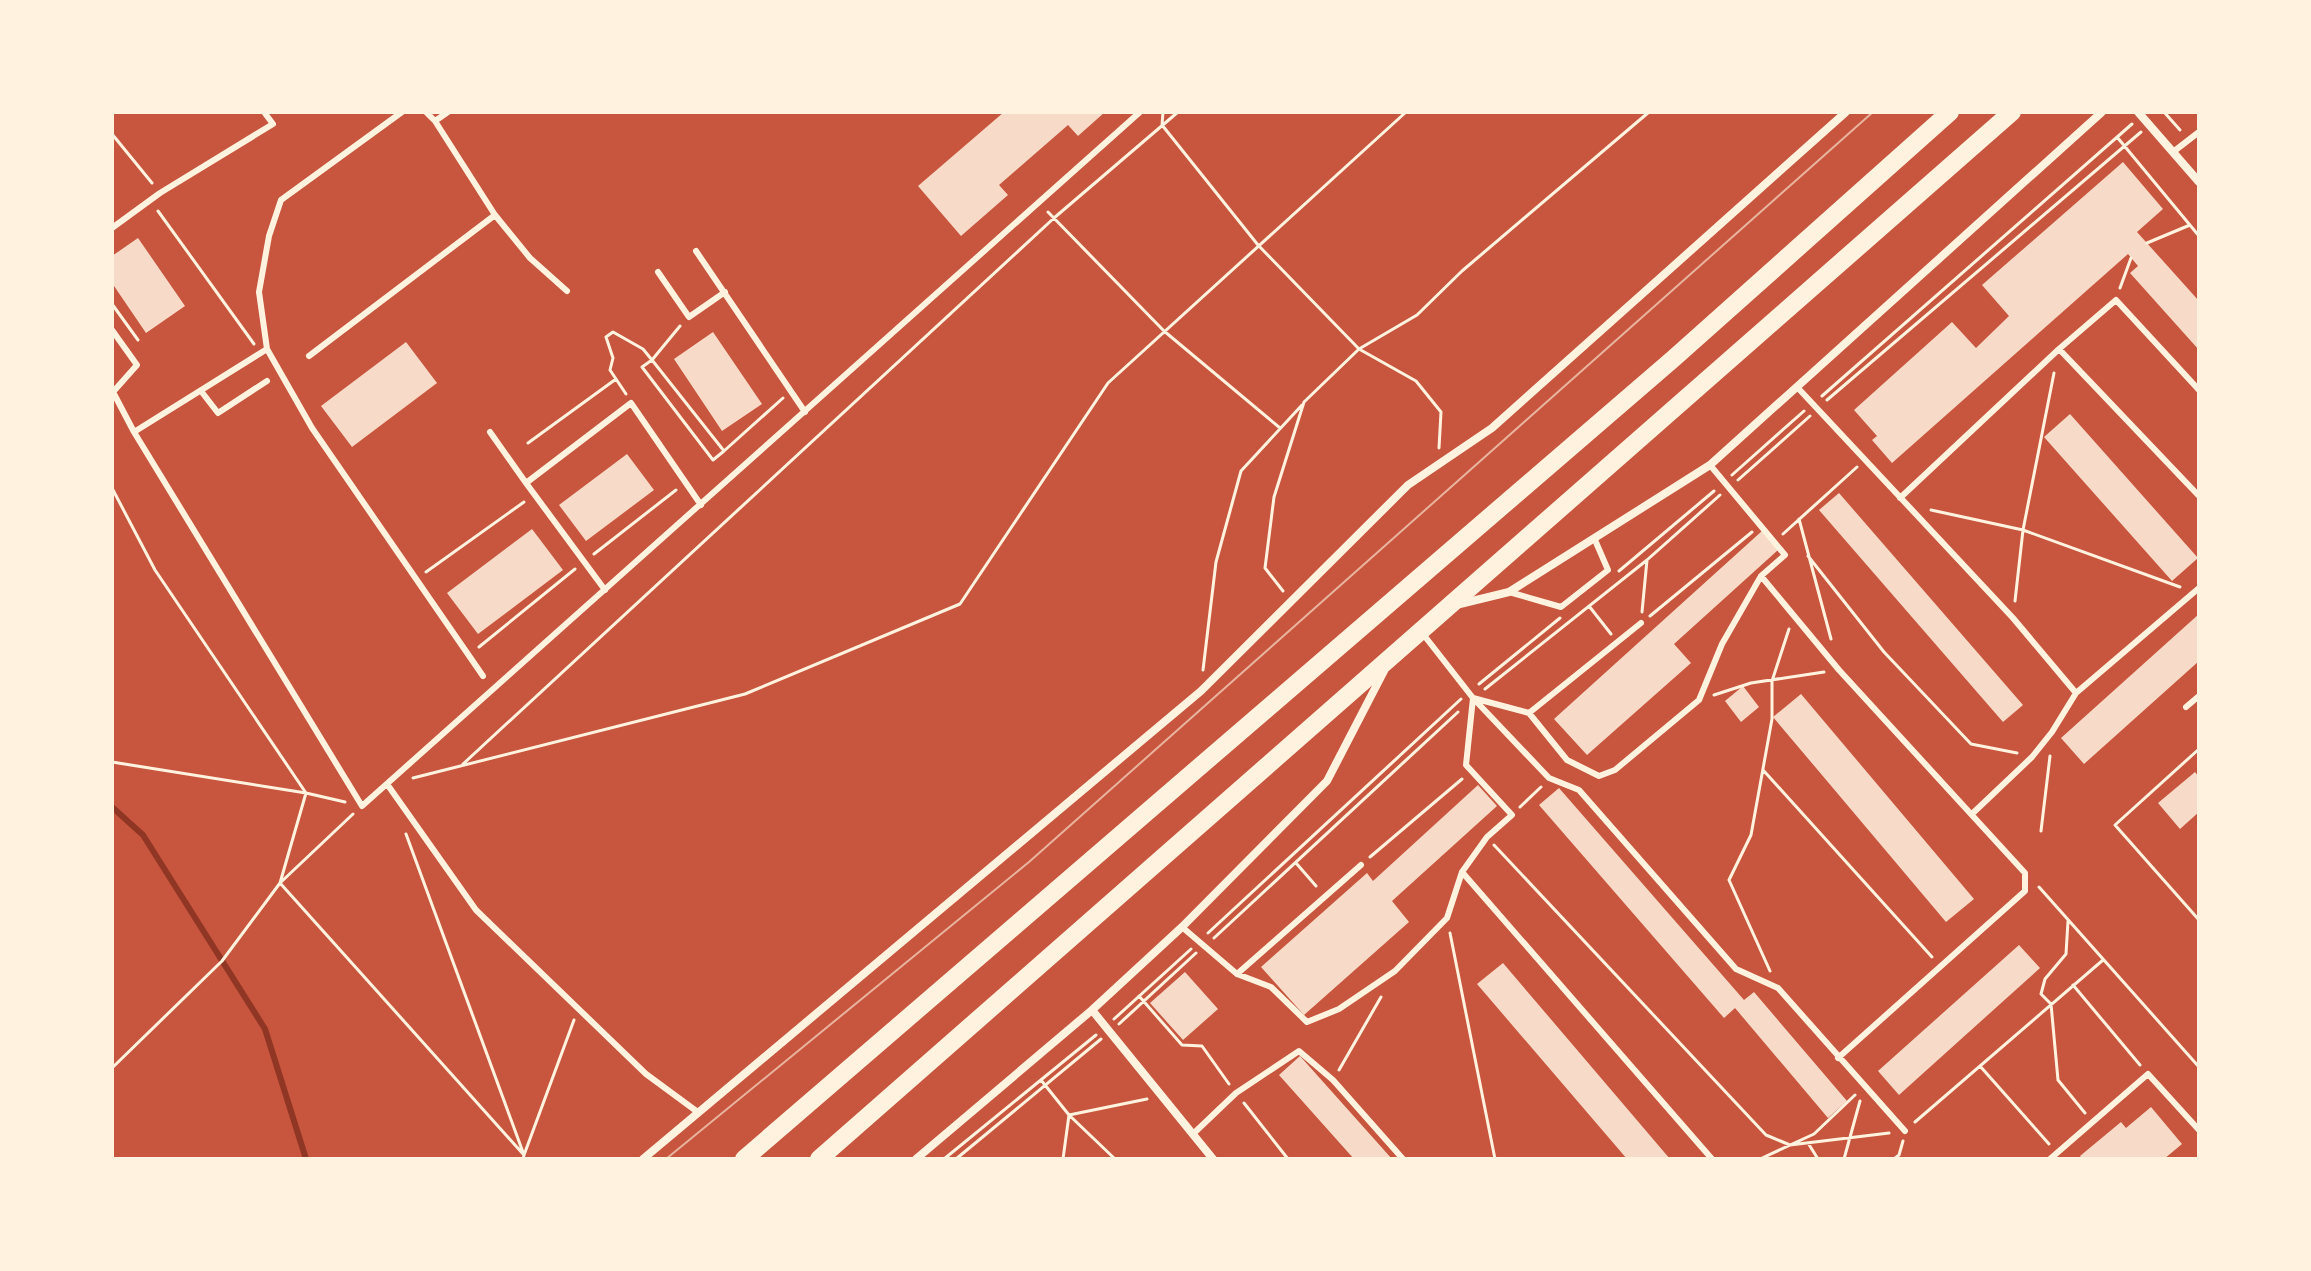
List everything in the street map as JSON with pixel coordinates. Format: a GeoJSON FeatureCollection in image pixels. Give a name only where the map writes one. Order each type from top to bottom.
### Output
{"type":"FeatureCollection","features":[{"type":"Feature","properties":{"kind":"main road"},"geometry":{"type":"LineString","coordinates":[[744,1159],[1673,359],[1950,112]]}},
{"type":"Feature","properties":{"kind":"main road"},"geometry":{"type":"LineString","coordinates":[[819,1159],[2012,112]]}},
{"type":"Feature","properties":{"kind":"street"},"geometry":{"type":"LineString","coordinates":[[643,1159],[1201,691],[1408,485],[1492,428],[1846,112]]}},
{"type":"Feature","properties":{"kind":"street"},"geometry":{"type":"LineString","coordinates":[[1451,606],[1509,592],[1710,465],[2102,112]]}},
{"type":"Feature","properties":{"kind":"street"},"geometry":{"type":"LineString","coordinates":[[2138,112],[2199,182]]}},
{"type":"Feature","properties":{"kind":"street"},"geometry":{"type":"LineString","coordinates":[[916,1159],[1092,1010],[1182,927],[1327,781],[1391,658]]}},
{"type":"Feature","properties":{"kind":"street"},"geometry":{"type":"LineString","coordinates":[[1092,1010],[1213,1159]]}},
{"type":"Feature","properties":{"kind":"lane"},"geometry":{"type":"LineString","coordinates":[[112,228],[160,193],[273,124],[264,112]]}},
{"type":"Feature","properties":{"kind":"lane"},"geometry":{"type":"LineString","coordinates":[[402,112],[281,200],[269,236],[259,292],[264,351],[312,428],[483,676]]}},
{"type":"Feature","properties":{"kind":"lane"},"geometry":{"type":"LineString","coordinates":[[426,112],[435,121],[495,215],[530,258],[567,291]]}},
{"type":"Feature","properties":{"kind":"lane"},"geometry":{"type":"LineString","coordinates":[[435,121],[448,112]]}},
{"type":"Feature","properties":{"kind":"lane"},"geometry":{"type":"LineString","coordinates":[[112,330],[137,365],[113,391],[134,432],[362,806],[1140,112]]}},
{"type":"Feature","properties":{"kind":"lane"},"geometry":{"type":"LineString","coordinates":[[2173,152],[2199,132]]}},
{"type":"Feature","properties":{"kind":"lane"},"geometry":{"type":"LineString","coordinates":[[309,356],[495,215]]}},
{"type":"Feature","properties":{"kind":"lane"},"geometry":{"type":"LineString","coordinates":[[696,251],[805,412]]}},
{"type":"Feature","properties":{"kind":"lane"},"geometry":{"type":"LineString","coordinates":[[658,272],[689,317],[725,292]]}},
{"type":"Feature","properties":{"kind":"lane"},"geometry":{"type":"LineString","coordinates":[[1900,498],[2116,300],[2199,390]]}},
{"type":"Feature","properties":{"kind":"lane"},"geometry":{"type":"LineString","coordinates":[[2059,349],[2199,496]]}},
{"type":"Feature","properties":{"kind":"lane"},"geometry":{"type":"LineString","coordinates":[[134,432],[264,351]]}},
{"type":"Feature","properties":{"kind":"lane"},"geometry":{"type":"LineString","coordinates":[[201,391],[218,413],[267,381]]}},
{"type":"Feature","properties":{"kind":"lane"},"geometry":{"type":"LineString","coordinates":[[1797,387],[2013,618],[2076,693]]}},
{"type":"Feature","properties":{"kind":"lane"},"geometry":{"type":"LineString","coordinates":[[526,483],[631,403],[701,505]]}},
{"type":"Feature","properties":{"kind":"lane"},"geometry":{"type":"LineString","coordinates":[[490,432],[605,590]]}},
{"type":"Feature","properties":{"kind":"lane"},"geometry":{"type":"LineString","coordinates":[[1471,695],[1529,713],[1567,760],[1599,776],[1615,770],[1699,700],[1722,644],[1761,576],[1785,555],[1710,465]]}},
{"type":"Feature","properties":{"kind":"lane"},"geometry":{"type":"LineString","coordinates":[[1509,592],[1561,607],[1608,570],[1595,540]]}},
{"type":"Feature","properties":{"kind":"lane"},"geometry":{"type":"LineString","coordinates":[[1761,576],[1839,670],[2025,873],[2025,891],[1838,1058]]}},
{"type":"Feature","properties":{"kind":"lane"},"geometry":{"type":"LineString","coordinates":[[1973,813],[2032,757],[2076,693],[2197,590]]}},
{"type":"Feature","properties":{"kind":"lane"},"geometry":{"type":"LineString","coordinates":[[1529,713],[1641,623]]}},
{"type":"Feature","properties":{"kind":"lane"},"geometry":{"type":"LineString","coordinates":[[1421,631],[1471,695],[1549,778],[1579,790],[1736,969],[1778,988],[1905,1131]]}},
{"type":"Feature","properties":{"kind":"lane"},"geometry":{"type":"LineString","coordinates":[[1182,927],[1237,974],[1271,987],[1307,1022],[1339,1009],[1395,971],[1447,918],[1462,872],[1487,837],[1512,815],[1466,765],[1471,695]]}},
{"type":"Feature","properties":{"kind":"lane"},"geometry":{"type":"LineString","coordinates":[[2186,707],[2199,696]]}},
{"type":"Feature","properties":{"kind":"lane"},"geometry":{"type":"LineString","coordinates":[[387,784],[476,910],[646,1074],[699,1114]]}},
{"type":"Feature","properties":{"kind":"lane"},"geometry":{"type":"LineString","coordinates":[[1237,974],[1361,865]]}},
{"type":"Feature","properties":{"kind":"lane"},"geometry":{"type":"LineString","coordinates":[[1462,872],[1712,1159]]}},
{"type":"Feature","properties":{"kind":"lane"},"geometry":{"type":"LineString","coordinates":[[1193,1134],[1236,1093],[1299,1051],[1333,1080],[1403,1159]]}},
{"type":"Feature","properties":{"kind":"lane"},"geometry":{"type":"LineString","coordinates":[[2050,1159],[2148,1074],[2199,1130]]}},
{"type":"Feature","properties":{"kind":"path"},"geometry":{"type":"LineString","coordinates":[[1163,112],[1162,125],[1258,245],[1359,349],[1416,381],[1441,412],[1438,464]]}},
{"type":"Feature","properties":{"kind":"path"},"geometry":{"type":"LineString","coordinates":[[461,766],[1054,218],[1178,112]]}},
{"type":"Feature","properties":{"kind":"path"},"geometry":{"type":"LineString","coordinates":[[387,784],[745,694],[960,604],[1108,383],[1406,112]]}},
{"type":"Feature","properties":{"kind":"path"},"geometry":{"type":"LineString","coordinates":[[1201,691],[1216,562],[1241,471],[1304,402],[1359,349],[1417,315],[1462,271],[1649,112]]}},
{"type":"Feature","properties":{"kind":"path"},"geometry":{"type":"LineString","coordinates":[[1814,407],[2149,125]]}},
{"type":"Feature","properties":{"kind":"path"},"geometry":{"type":"LineString","coordinates":[[112,134],[160,193]]}},
{"type":"Feature","properties":{"kind":"path"},"geometry":{"type":"LineString","coordinates":[[956,1159],[1045,1086],[1139,996],[1296,863],[1471,695],[1647,560],[1726,485],[2117,137],[2199,236]]}},
{"type":"Feature","properties":{"kind":"path"},"geometry":{"type":"LineString","coordinates":[[151,201],[264,351]]}},
{"type":"Feature","properties":{"kind":"path"},"geometry":{"type":"LineString","coordinates":[[1039,203],[1164,331],[1280,428]]}},
{"type":"Feature","properties":{"kind":"path"},"geometry":{"type":"LineString","coordinates":[[2147,243],[2190,225]]}},
{"type":"Feature","properties":{"kind":"path"},"geometry":{"type":"LineString","coordinates":[[2116,300],[2131,258]]}},
{"type":"Feature","properties":{"kind":"path"},"geometry":{"type":"LineString","coordinates":[[112,304],[138,340]]}},
{"type":"Feature","properties":{"kind":"path"},"geometry":{"type":"LineString","coordinates":[[689,317],[652,360],[642,367],[713,460],[786,395]]}},
{"type":"Feature","properties":{"kind":"path"},"geometry":{"type":"LineString","coordinates":[[631,403],[610,370],[613,358],[606,337],[613,332],[643,349],[724,451]]}},
{"type":"Feature","properties":{"kind":"path"},"geometry":{"type":"LineString","coordinates":[[2013,618],[2023,530],[2059,349]]}},
{"type":"Feature","properties":{"kind":"path"},"geometry":{"type":"LineString","coordinates":[[528,443],[616,379]]}},
{"type":"Feature","properties":{"kind":"path"},"geometry":{"type":"LineString","coordinates":[[1291,601],[1265,568],[1274,497],[1304,402]]}},
{"type":"Feature","properties":{"kind":"path"},"geometry":{"type":"LineString","coordinates":[[1788,530],[1865,460]]}},
{"type":"Feature","properties":{"kind":"path"},"geometry":{"type":"LineString","coordinates":[[1613,576],[1726,485]]}},
{"type":"Feature","properties":{"kind":"path"},"geometry":{"type":"LineString","coordinates":[[112,488],[155,570],[306,793]]}},
{"type":"Feature","properties":{"kind":"path"},"geometry":{"type":"LineString","coordinates":[[1907,505],[2023,530],[2197,590]]}},
{"type":"Feature","properties":{"kind":"path"},"geometry":{"type":"LineString","coordinates":[[1799,519],[1831,641]]}},
{"type":"Feature","properties":{"kind":"path"},"geometry":{"type":"LineString","coordinates":[[1651,615],[1760,525]]}},
{"type":"Feature","properties":{"kind":"path"},"geometry":{"type":"LineString","coordinates":[[1808,556],[1884,652],[1971,744],[2032,757]]}},
{"type":"Feature","properties":{"kind":"path"},"geometry":{"type":"LineString","coordinates":[[1641,623],[1647,560]]}},
{"type":"Feature","properties":{"kind":"path"},"geometry":{"type":"LineString","coordinates":[[1589,606],[1618,642]]}},
{"type":"Feature","properties":{"kind":"path"},"geometry":{"type":"LineString","coordinates":[[1778,988],[1729,880],[1751,835],[1772,719],[1772,681],[1794,614]]}},
{"type":"Feature","properties":{"kind":"path"},"geometry":{"type":"LineString","coordinates":[[944,1159],[1143,1001],[1471,695],[1565,615]]}},
{"type":"Feature","properties":{"kind":"path"},"geometry":{"type":"LineString","coordinates":[[1699,700],[1751,683],[1839,670]]}},
{"type":"Feature","properties":{"kind":"path"},"geometry":{"type":"LineString","coordinates":[[2041,831],[2052,732]]}},
{"type":"Feature","properties":{"kind":"path"},"geometry":{"type":"LineString","coordinates":[[2199,749],[2115,825],[2199,920]]}},
{"type":"Feature","properties":{"kind":"path"},"geometry":{"type":"LineString","coordinates":[[112,762],[306,793],[362,806]]}},
{"type":"Feature","properties":{"kind":"path"},"geometry":{"type":"LineString","coordinates":[[1763,770],[1940,966]]}},
{"type":"Feature","properties":{"kind":"path"},"geometry":{"type":"LineString","coordinates":[[1369,858],[1471,771]]}},
{"type":"Feature","properties":{"kind":"path"},"geometry":{"type":"LineString","coordinates":[[1512,815],[1549,778]]}},
{"type":"Feature","properties":{"kind":"path"},"geometry":{"type":"LineString","coordinates":[[280,883],[306,793]]}},
{"type":"Feature","properties":{"kind":"path"},"geometry":{"type":"LineString","coordinates":[[112,1068],[222,961],[280,883],[362,806]]}},
{"type":"Feature","properties":{"kind":"path"},"geometry":{"type":"LineString","coordinates":[[404,829],[524,1157]]}},
{"type":"Feature","properties":{"kind":"path"},"geometry":{"type":"LineString","coordinates":[[1487,837],[1766,1135],[1790,1145],[1905,1131],[2103,960]]}},
{"type":"Feature","properties":{"kind":"path"},"geometry":{"type":"LineString","coordinates":[[1296,863],[1324,895]]}},
{"type":"Feature","properties":{"kind":"path"},"geometry":{"type":"LineString","coordinates":[[2025,873],[2199,1067]]}},
{"type":"Feature","properties":{"kind":"path"},"geometry":{"type":"LineString","coordinates":[[280,883],[524,1157]]}},
{"type":"Feature","properties":{"kind":"path"},"geometry":{"type":"LineString","coordinates":[[1447,918],[1495,1159]]}},
{"type":"Feature","properties":{"kind":"path"},"geometry":{"type":"LineString","coordinates":[[2068,921],[2066,954],[2045,979],[2041,994],[2051,1004],[2058,1080],[2093,1123]]}},
{"type":"Feature","properties":{"kind":"path"},"geometry":{"type":"LineString","coordinates":[[1333,1080],[1395,971]]}},
{"type":"Feature","properties":{"kind":"path"},"geometry":{"type":"LineString","coordinates":[[2073,985],[2148,1074]]}},
{"type":"Feature","properties":{"kind":"path"},"geometry":{"type":"LineString","coordinates":[[1139,996],[1182,1045],[1202,1046],[1288,1159]]}},
{"type":"Feature","properties":{"kind":"path"},"geometry":{"type":"LineString","coordinates":[[524,1157],[578,1009]]}},
{"type":"Feature","properties":{"kind":"path"},"geometry":{"type":"LineString","coordinates":[[1980,1066],[2057,1153]]}},
{"type":"Feature","properties":{"kind":"path"},"geometry":{"type":"LineString","coordinates":[[1041,1080],[1069,1115],[1115,1159]]}},
{"type":"Feature","properties":{"kind":"path"},"geometry":{"type":"LineString","coordinates":[[1760,1159],[1814,1134],[1865,1086]]}},
{"type":"Feature","properties":{"kind":"path"},"geometry":{"type":"LineString","coordinates":[[1844,1159],[1865,1086]]}},
{"type":"Feature","properties":{"kind":"path"},"geometry":{"type":"LineString","coordinates":[[1069,1115],[1162,1096]]}},
{"type":"Feature","properties":{"kind":"path"},"geometry":{"type":"LineString","coordinates":[[1063,1159],[1069,1115]]}},
{"type":"Feature","properties":{"kind":"path"},"geometry":{"type":"LineString","coordinates":[[1894,1159],[1899,1155],[1905,1131]]}},
{"type":"Feature","properties":{"kind":"path"},"geometry":{"type":"LineString","coordinates":[[1808,1143],[1818,1159]]}},
{"type":"Feature","properties":{"kind":"building"},"geometry":{"type":"Polygon","coordinates":[[[1004,112],[1105,112],[1078,136],[1068,125],[999,185],[1008,195],[961,236],[918,186],[1004,112]]]}},
{"type":"Feature","properties":{"kind":"building"},"geometry":{"type":"Polygon","coordinates":[[[2123,162],[2163,209],[2137,232],[2199,301],[2199,350],[2130,273],[2138,266],[2128,254],[1892,463],[1872,440],[1877,436],[1854,410],[1952,322],[1976,348],[2009,316],[1982,285],[2123,162]]]}},
{"type":"Feature","properties":{"kind":"building"},"geometry":{"type":"Polygon","coordinates":[[[138,238],[185,306],[146,333],[112,283],[112,256],[138,238]]]}},
{"type":"Feature","properties":{"kind":"building"},"geometry":{"type":"Polygon","coordinates":[[[713,332],[762,404],[722,431],[674,359],[713,332]]]}},
{"type":"Feature","properties":{"kind":"building"},"geometry":{"type":"Polygon","coordinates":[[[406,342],[437,383],[352,447],[321,406],[406,342]]]}},
{"type":"Feature","properties":{"kind":"building"},"geometry":{"type":"Polygon","coordinates":[[[2070,414],[2198,558],[2172,581],[2044,437],[2070,414]]]}},
{"type":"Feature","properties":{"kind":"building"},"geometry":{"type":"Polygon","coordinates":[[[627,454],[654,490],[586,541],[559,505],[627,454]]]}},
{"type":"Feature","properties":{"kind":"building"},"geometry":{"type":"Polygon","coordinates":[[[1839,493],[2023,705],[2003,722],[1819,510],[1839,493]]]}},
{"type":"Feature","properties":{"kind":"building"},"geometry":{"type":"Polygon","coordinates":[[[532,529],[563,570],[478,634],[447,593],[532,529]]]}},
{"type":"Feature","properties":{"kind":"building"},"geometry":{"type":"Polygon","coordinates":[[[1762,531],[1778,550],[1674,644],[1691,663],[1587,755],[1554,719],[1762,531]]]}},
{"type":"Feature","properties":{"kind":"building"},"geometry":{"type":"Polygon","coordinates":[[[2199,614],[2199,661],[2084,764],[2061,738],[2199,614]]]}},
{"type":"Feature","properties":{"kind":"building"},"geometry":{"type":"Polygon","coordinates":[[[1743,686],[1759,707],[1741,722],[1725,701],[1743,686]]]}},
{"type":"Feature","properties":{"kind":"building"},"geometry":{"type":"Polygon","coordinates":[[[1801,694],[1974,899],[1946,922],[1773,717],[1801,694]]]}},
{"type":"Feature","properties":{"kind":"building"},"geometry":{"type":"Polygon","coordinates":[[[2195,772],[2199,777],[2199,812],[2180,829],[2158,803],[2195,772]]]}},
{"type":"Feature","properties":{"kind":"building"},"geometry":{"type":"Polygon","coordinates":[[[1478,785],[1497,806],[1392,901],[1409,922],[1304,1015],[1261,967],[1367,873],[1373,881],[1478,785]]]}},
{"type":"Feature","properties":{"kind":"building"},"geometry":{"type":"Polygon","coordinates":[[[1559,788],[1744,1000],[1754,992],[1847,1101],[1828,1118],[1735,1008],[1724,1018],[1539,805],[1559,788]]]}},
{"type":"Feature","properties":{"kind":"building"},"geometry":{"type":"Polygon","coordinates":[[[2019,945],[2040,968],[1899,1095],[1878,1071],[2019,945]]]}},
{"type":"Feature","properties":{"kind":"building"},"geometry":{"type":"Polygon","coordinates":[[[1503,963],[1670,1159],[1627,1159],[1477,984],[1503,963]]]}},
{"type":"Feature","properties":{"kind":"building"},"geometry":{"type":"Polygon","coordinates":[[[1185,972],[1218,1009],[1183,1040],[1150,1003],[1185,972]]]}},
{"type":"Feature","properties":{"kind":"building"},"geometry":{"type":"Polygon","coordinates":[[[1300,1056],[1392,1159],[1354,1159],[1279,1075],[1300,1056]]]}},
{"type":"Feature","properties":{"kind":"building"},"geometry":{"type":"Polygon","coordinates":[[[2151,1107],[2182,1144],[2164,1159],[2082,1159],[2080,1156],[2121,1122],[2126,1128],[2151,1107]]]}},
{"type":"Feature","properties":{"kind":"waterway"},"geometry":{"type":"LineString","coordinates":[[112,807],[143,835],[265,1029],[306,1159]]}},
{"type":"Feature","properties":{"kind":"tram line"},"geometry":{"type":"LineString","coordinates":[[666,1159],[1029,862],[1873,112]]}}]}
